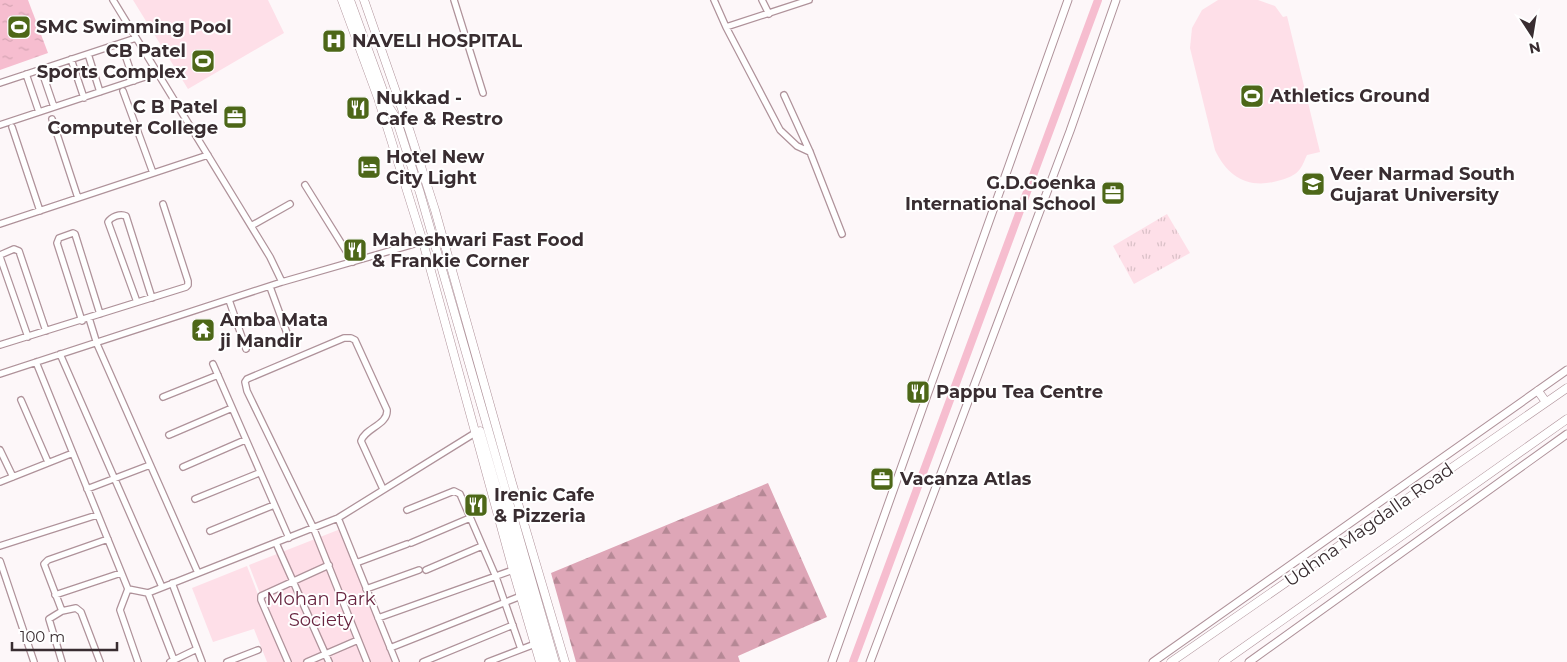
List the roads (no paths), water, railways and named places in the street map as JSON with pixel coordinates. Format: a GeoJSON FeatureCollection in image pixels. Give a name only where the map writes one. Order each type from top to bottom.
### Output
{"type":"FeatureCollection","features":[{"type":"Feature","properties":{"kind":"main road"},"geometry":{"type":"LineString","coordinates":[[342,0],[427,240],[547,662]]}},
{"type":"Feature","properties":{"kind":"main road"},"geometry":{"type":"LineString","coordinates":[[350,0],[389,107],[390,120],[555,662]]}},
{"type":"Feature","properties":{"kind":"main road"},"geometry":{"type":"LineString","coordinates":[[364,0],[411,134],[566,662]]}},
{"type":"Feature","properties":{"kind":"main road"},"geometry":{"type":"LineString","coordinates":[[427,240],[475,433],[540,662]]}},
{"type":"Feature","properties":{"kind":"main road","name":"Udhna Magdalla Road"},"geometry":{"type":"LineString","coordinates":[[1171,662],[1567,388]]}},
{"type":"Feature","properties":{"kind":"main road"},"geometry":{"type":"LineString","coordinates":[[1538,390],[1546,402]]}},
{"type":"Feature","properties":{"kind":"main road","name":"Udhna Magdalla Road"},"geometry":{"type":"LineString","coordinates":[[1223,662],[1567,419]]}},
{"type":"Feature","properties":{"kind":"street"},"geometry":{"type":"LineString","coordinates":[[113,0],[270,257],[282,282]]}},
{"type":"Feature","properties":{"kind":"street"},"geometry":{"type":"LineString","coordinates":[[454,0],[483,93]]}},
{"type":"Feature","properties":{"kind":"street"},"geometry":{"type":"LineString","coordinates":[[714,0],[726,27],[780,130],[797,146],[810,152]]}},
{"type":"Feature","properties":{"kind":"street"},"geometry":{"type":"LineString","coordinates":[[762,0],[769,14]]}},
{"type":"Feature","properties":{"kind":"street"},"geometry":{"type":"LineString","coordinates":[[726,27],[809,0]]}},
{"type":"Feature","properties":{"kind":"street"},"geometry":{"type":"LineString","coordinates":[[832,662],[1068,0]]}},
{"type":"Feature","properties":{"kind":"street"},"geometry":{"type":"LineString","coordinates":[[870,662],[1070,131],[1116,0]]}},
{"type":"Feature","properties":{"kind":"street"},"geometry":{"type":"LineString","coordinates":[[0,83],[136,38]]}},
{"type":"Feature","properties":{"kind":"street"},"geometry":{"type":"LineString","coordinates":[[121,43],[134,81]]}},
{"type":"Feature","properties":{"kind":"street"},"geometry":{"type":"LineString","coordinates":[[88,54],[100,92]]}},
{"type":"Feature","properties":{"kind":"street"},"geometry":{"type":"LineString","coordinates":[[71,60],[84,98]]}},
{"type":"Feature","properties":{"kind":"street"},"geometry":{"type":"LineString","coordinates":[[41,69],[54,108]]}},
{"type":"Feature","properties":{"kind":"street"},"geometry":{"type":"LineString","coordinates":[[0,125],[157,73]]}},
{"type":"Feature","properties":{"kind":"street"},"geometry":{"type":"LineString","coordinates":[[26,74],[39,112]]}},
{"type":"Feature","properties":{"kind":"street"},"geometry":{"type":"LineString","coordinates":[[123,91],[153,174]]}},
{"type":"Feature","properties":{"kind":"street"},"geometry":{"type":"LineString","coordinates":[[784,95],[810,152],[842,234]]}},
{"type":"Feature","properties":{"kind":"street"},"geometry":{"type":"LineString","coordinates":[[52,119],[78,198]]}},
{"type":"Feature","properties":{"kind":"street"},"geometry":{"type":"LineString","coordinates":[[12,127],[40,210]]}},
{"type":"Feature","properties":{"kind":"street"},"geometry":{"type":"LineString","coordinates":[[0,224],[208,155]]}},
{"type":"Feature","properties":{"kind":"street"},"geometry":{"type":"LineString","coordinates":[[305,186],[353,262]]}},
{"type":"Feature","properties":{"kind":"street"},"geometry":{"type":"LineString","coordinates":[[0,345],[186,287],[188,285],[163,204]]}},
{"type":"Feature","properties":{"kind":"street"},"geometry":{"type":"LineString","coordinates":[[251,226],[290,204]]}},
{"type":"Feature","properties":{"kind":"street"},"geometry":{"type":"LineString","coordinates":[[137,302],[108,222],[111,218],[120,215],[126,216],[152,298]]}},
{"type":"Feature","properties":{"kind":"street"},"geometry":{"type":"LineString","coordinates":[[82,321],[57,243],[59,238],[75,234],[100,314]]}},
{"type":"Feature","properties":{"kind":"street"},"geometry":{"type":"LineString","coordinates":[[0,374],[97,344],[282,282],[442,236]]}},
{"type":"Feature","properties":{"kind":"street"},"geometry":{"type":"LineString","coordinates":[[28,337],[0,256],[14,249],[19,251],[46,331]]}},
{"type":"Feature","properties":{"kind":"street"},"geometry":{"type":"LineString","coordinates":[[270,286],[288,336]]}},
{"type":"Feature","properties":{"kind":"street"},"geometry":{"type":"LineString","coordinates":[[229,300],[246,349]]}},
{"type":"Feature","properties":{"kind":"street"},"geometry":{"type":"LineString","coordinates":[[89,318],[97,344],[198,573]]}},
{"type":"Feature","properties":{"kind":"street"},"geometry":{"type":"LineString","coordinates":[[367,662],[313,527],[247,390],[245,382],[250,377],[344,338],[355,340],[388,414],[366,433],[360,441],[383,489]]}},
{"type":"Feature","properties":{"kind":"street"},"geometry":{"type":"LineString","coordinates":[[60,354],[162,587]]}},
{"type":"Feature","properties":{"kind":"street"},"geometry":{"type":"LineString","coordinates":[[36,362],[128,589],[120,610],[138,662]]}},
{"type":"Feature","properties":{"kind":"street"},"geometry":{"type":"LineString","coordinates":[[213,364],[289,538]]}},
{"type":"Feature","properties":{"kind":"street"},"geometry":{"type":"LineString","coordinates":[[1153,662],[1567,370]]}},
{"type":"Feature","properties":{"kind":"street"},"geometry":{"type":"LineString","coordinates":[[163,397],[218,375]]}},
{"type":"Feature","properties":{"kind":"street"},"geometry":{"type":"LineString","coordinates":[[21,400],[48,462]]}},
{"type":"Feature","properties":{"kind":"street"},"geometry":{"type":"LineString","coordinates":[[169,435],[232,408]]}},
{"type":"Feature","properties":{"kind":"street"},"geometry":{"type":"LineString","coordinates":[[128,589],[148,592],[338,518],[475,433]]}},
{"type":"Feature","properties":{"kind":"street"},"geometry":{"type":"LineString","coordinates":[[1249,662],[1567,434]]}},
{"type":"Feature","properties":{"kind":"street"},"geometry":{"type":"LineString","coordinates":[[183,467],[245,440]]}},
{"type":"Feature","properties":{"kind":"street"},"geometry":{"type":"LineString","coordinates":[[0,450],[12,477]]}},
{"type":"Feature","properties":{"kind":"street"},"geometry":{"type":"LineString","coordinates":[[0,482],[73,453]]}},
{"type":"Feature","properties":{"kind":"street"},"geometry":{"type":"LineString","coordinates":[[87,489],[150,465]]}},
{"type":"Feature","properties":{"kind":"street"},"geometry":{"type":"LineString","coordinates":[[195,499],[260,472]]}},
{"type":"Feature","properties":{"kind":"street"},"geometry":{"type":"LineString","coordinates":[[406,510],[454,490],[460,494],[496,577],[521,649]]}},
{"type":"Feature","properties":{"kind":"street"},"geometry":{"type":"LineString","coordinates":[[210,531],[274,505]]}},
{"type":"Feature","properties":{"kind":"street"},"geometry":{"type":"LineString","coordinates":[[0,546],[98,515]]}},
{"type":"Feature","properties":{"kind":"street"},"geometry":{"type":"LineString","coordinates":[[338,518],[396,662]]}},
{"type":"Feature","properties":{"kind":"street"},"geometry":{"type":"LineString","coordinates":[[356,563],[409,544],[470,518]]}},
{"type":"Feature","properties":{"kind":"street"},"geometry":{"type":"LineString","coordinates":[[62,611],[44,566],[45,562],[108,539]]}},
{"type":"Feature","properties":{"kind":"street"},"geometry":{"type":"LineString","coordinates":[[276,543],[329,662]]}},
{"type":"Feature","properties":{"kind":"street"},"geometry":{"type":"LineString","coordinates":[[366,589],[423,570],[482,546]]}},
{"type":"Feature","properties":{"kind":"street"},"geometry":{"type":"LineString","coordinates":[[0,561],[34,662]]}},
{"type":"Feature","properties":{"kind":"street"},"geometry":{"type":"LineString","coordinates":[[288,662],[261,600],[261,596],[329,565]]}},
{"type":"Feature","properties":{"kind":"street"},"geometry":{"type":"LineString","coordinates":[[378,618],[513,570]]}},
{"type":"Feature","properties":{"kind":"street"},"geometry":{"type":"LineString","coordinates":[[55,595],[121,573]]}},
{"type":"Feature","properties":{"kind":"street"},"geometry":{"type":"LineString","coordinates":[[172,583],[202,662]]}},
{"type":"Feature","properties":{"kind":"street"},"geometry":{"type":"LineString","coordinates":[[148,592],[172,661],[198,650]]}},
{"type":"Feature","properties":{"kind":"street"},"geometry":{"type":"LineString","coordinates":[[390,648],[521,596]]}},
{"type":"Feature","properties":{"kind":"street"},"geometry":{"type":"LineString","coordinates":[[62,662],[49,622],[50,617],[62,611],[76,608],[81,612],[100,662]]}},
{"type":"Feature","properties":{"kind":"street"},"geometry":{"type":"LineString","coordinates":[[423,662],[513,625]]}},
{"type":"Feature","properties":{"kind":"street"},"geometry":{"type":"LineString","coordinates":[[307,662],[358,640]]}},
{"type":"Feature","properties":{"kind":"street"},"geometry":{"type":"LineString","coordinates":[[488,662],[535,644]]}},
{"type":"Feature","properties":{"kind":"street"},"geometry":{"type":"LineString","coordinates":[[228,662],[258,650]]}},
{"type":"Feature","properties":{"kind":"water","name":"SMC Swimming Pool"},"geometry":{"type":"Polygon","coordinates":[[[0,0],[28,0],[48,53],[0,70],[0,0]]]}},
{"type":"Feature","properties":{"kind":"waterway"},"geometry":{"type":"LineString","coordinates":[[853,662],[1098,0]]}},
{"type":"Feature","properties":{"kind":"place","name":"SMC Swimming Pool"},"geometry":{"type":"Point","coordinates":[19,27]}},
{"type":"Feature","properties":{"kind":"place","name":"NAVELI HOSPITAL"},"geometry":{"type":"Point","coordinates":[334,41]}},
{"type":"Feature","properties":{"kind":"place","name":"CB Patel Sports Complex"},"geometry":{"type":"Point","coordinates":[203,61]}},
{"type":"Feature","properties":{"kind":"place","name":"Athletics Ground"},"geometry":{"type":"Point","coordinates":[1252,96]}},
{"type":"Feature","properties":{"kind":"place","name":"Nukkad - Cafe & Restro"},"geometry":{"type":"Point","coordinates":[358,108]}},
{"type":"Feature","properties":{"kind":"place","name":"C B Patel Computer College"},"geometry":{"type":"Point","coordinates":[235,117]}},
{"type":"Feature","properties":{"kind":"place","name":"Hotel New City Light"},"geometry":{"type":"Point","coordinates":[369,167]}},
{"type":"Feature","properties":{"kind":"place","name":"Veer Narmad South Gujarat University"},"geometry":{"type":"Point","coordinates":[1313,184]}},
{"type":"Feature","properties":{"kind":"place","name":"G.D.Goenka International School"},"geometry":{"type":"Point","coordinates":[1113,193]}},
{"type":"Feature","properties":{"kind":"place","name":"Maheshwari Fast Food & Frankie Corner"},"geometry":{"type":"Point","coordinates":[355,250]}},
{"type":"Feature","properties":{"kind":"place","name":"Amba Mata ji Mandir"},"geometry":{"type":"Point","coordinates":[203,330]}},
{"type":"Feature","properties":{"kind":"place","name":"Pappu Tea Centre"},"geometry":{"type":"Point","coordinates":[918,392]}},
{"type":"Feature","properties":{"kind":"place","name":"Vacanza Atlas"},"geometry":{"type":"Point","coordinates":[882,479]}},
{"type":"Feature","properties":{"kind":"place","name":"Irenic Cafe & Pizzeria"},"geometry":{"type":"Point","coordinates":[476,505]}},
{"type":"Feature","properties":{"kind":"park label","name":"Mohan Park Society"},"geometry":{"type":"Point","coordinates":[321,609]}}]}
